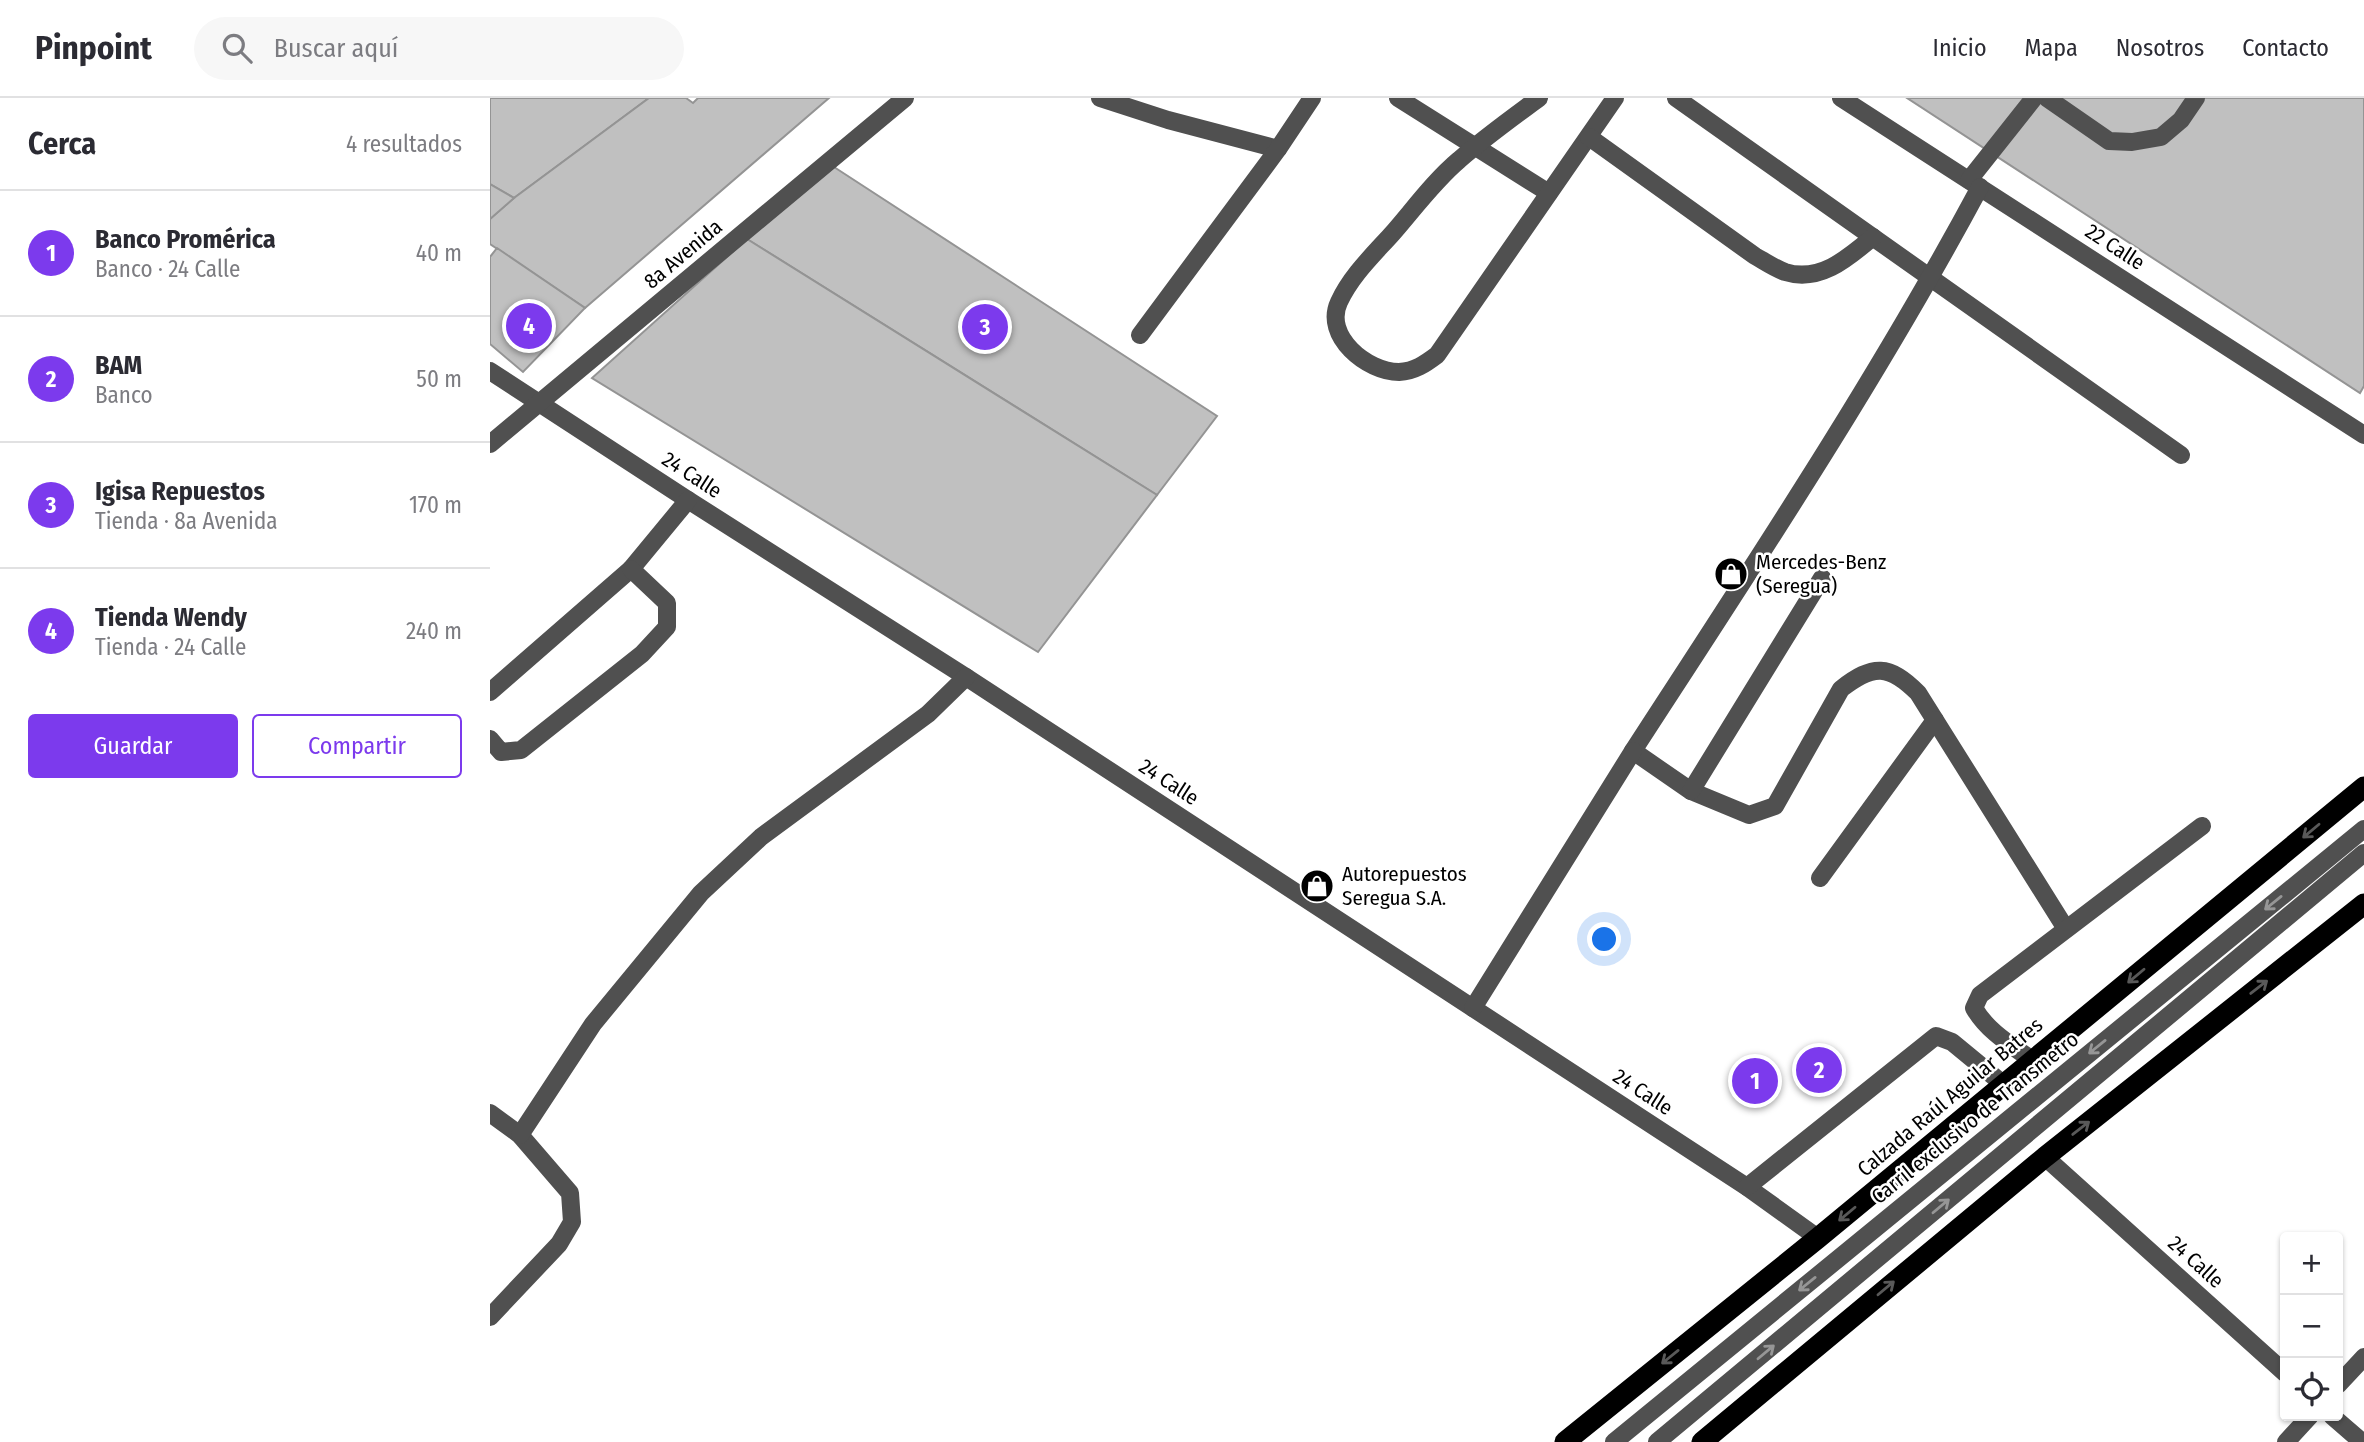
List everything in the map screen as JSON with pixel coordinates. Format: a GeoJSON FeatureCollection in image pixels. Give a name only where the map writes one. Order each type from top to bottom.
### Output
{"type":"FeatureCollection","features":[{"type":"Feature","properties":{"kind":"highway","name":"Calzada Raúl Aguilar Batres"},"geometry":{"type":"LineString","coordinates":[[1565,1442],[1818,1238],[2364,787]]}},
{"type":"Feature","properties":{"kind":"highway"},"geometry":{"type":"LineString","coordinates":[[1702,1442],[2045,1157],[2364,904]]}},
{"type":"Feature","properties":{"kind":"street","name":"8a Avenida"},"geometry":{"type":"LineString","coordinates":[[490,444],[905,98]]}},
{"type":"Feature","properties":{"kind":"street"},"geometry":{"type":"LineString","coordinates":[[1100,98],[1168,120],[1278,149]]}},
{"type":"Feature","properties":{"kind":"street"},"geometry":{"type":"LineString","coordinates":[[1140,335],[1278,149],[1312,98]]}},
{"type":"Feature","properties":{"kind":"street"},"geometry":{"type":"LineString","coordinates":[[1398,98],[1549,192]]}},
{"type":"Feature","properties":{"kind":"street"},"geometry":{"type":"LineString","coordinates":[[1539,98],[1457,161],[1355,275],[1338,304],[1336,321],[1342,340],[1356,355],[1378,367],[1398,372],[1420,368],[1437,355],[1615,98]]}},
{"type":"Feature","properties":{"kind":"street"},"geometry":{"type":"LineString","coordinates":[[1676,98],[2181,455]]}},
{"type":"Feature","properties":{"kind":"street","name":"22 Calle"},"geometry":{"type":"LineString","coordinates":[[1841,98],[2364,435]]}},
{"type":"Feature","properties":{"kind":"street"},"geometry":{"type":"LineString","coordinates":[[1473,1008],[1633,751],[1770,540],[1931,278],[1975,184],[2034,98]]}},
{"type":"Feature","properties":{"kind":"street"},"geometry":{"type":"LineString","coordinates":[[2047,98],[2109,141],[2132,142],[2161,137],[2181,120],[2196,98]]}},
{"type":"Feature","properties":{"kind":"street"},"geometry":{"type":"LineString","coordinates":[[1589,137],[1755,257],[1783,271],[1800,275],[1818,273],[1837,265],[1873,237]]}},
{"type":"Feature","properties":{"kind":"street","name":"24 Calle"},"geometry":{"type":"LineString","coordinates":[[490,370],[1747,1187],[1818,1238]]}},
{"type":"Feature","properties":{"kind":"street"},"geometry":{"type":"LineString","coordinates":[[490,692],[631,569],[688,500]]}},
{"type":"Feature","properties":{"kind":"street"},"geometry":{"type":"LineString","coordinates":[[490,738],[501,752],[521,750],[642,654],[667,626],[667,603],[631,569]]}},
{"type":"Feature","properties":{"kind":"street"},"geometry":{"type":"LineString","coordinates":[[1691,791],[1822,578]]}},
{"type":"Feature","properties":{"kind":"street"},"geometry":{"type":"LineString","coordinates":[[1633,751],[1691,791],[1749,815],[1775,806],[1841,689],[1858,676],[1874,670],[1901,676],[1918,693],[2066,929]]}},
{"type":"Feature","properties":{"kind":"street"},"geometry":{"type":"LineString","coordinates":[[520,1135],[593,1024],[701,893],[761,837],[928,714],[966,677]]}},
{"type":"Feature","properties":{"kind":"street"},"geometry":{"type":"LineString","coordinates":[[1820,878],[1935,720]]}},
{"type":"Feature","properties":{"kind":"street"},"geometry":{"type":"LineString","coordinates":[[2032,1060],[2000,1037],[1980,1018],[1974,1008],[1980,995],[2202,826]]}},
{"type":"Feature","properties":{"kind":"street","name":"Carril exclusivo de Transmetro"},"geometry":{"type":"LineString","coordinates":[[1614,1442],[2364,829]]}},
{"type":"Feature","properties":{"kind":"street","name":"Carril exclusivo de Transmetro"},"geometry":{"type":"LineString","coordinates":[[1657,1442],[2364,853]]}},
{"type":"Feature","properties":{"kind":"street"},"geometry":{"type":"LineString","coordinates":[[1747,1187],[1936,1036],[1952,1042],[2004,1084]]}},
{"type":"Feature","properties":{"kind":"street"},"geometry":{"type":"LineString","coordinates":[[490,1113],[520,1135],[570,1193],[572,1222],[559,1244],[490,1317]]}},
{"type":"Feature","properties":{"kind":"street","name":"24 Calle"},"geometry":{"type":"LineString","coordinates":[[2045,1157],[2280,1368]]}},
{"type":"Feature","properties":{"kind":"street"},"geometry":{"type":"LineString","coordinates":[[2343,1380],[2364,1357]]}},
{"type":"Feature","properties":{"kind":"street"},"geometry":{"type":"LineString","coordinates":[[2286,1442],[2305,1421]]}},
{"type":"Feature","properties":{"kind":"street"},"geometry":{"type":"LineString","coordinates":[[2338,1421],[2361,1442]]}},
{"type":"Feature","properties":{"kind":"building"},"geometry":{"type":"Polygon","coordinates":[[[490,98],[649,98],[514,198],[490,184],[490,98]]]}},
{"type":"Feature","properties":{"kind":"building"},"geometry":{"type":"Polygon","coordinates":[[[649,98],[686,98],[693,103],[698,98],[829,98],[585,308],[490,244],[490,219],[514,198],[649,98]]]}},
{"type":"Feature","properties":{"kind":"building"},"geometry":{"type":"Polygon","coordinates":[[[1907,98],[2364,98],[2364,386],[2360,393],[1907,98]]]}},
{"type":"Feature","properties":{"kind":"building"},"geometry":{"type":"Polygon","coordinates":[[[834,167],[1217,416],[1157,495],[747,239],[834,167]]]}},
{"type":"Feature","properties":{"kind":"building"},"geometry":{"type":"Polygon","coordinates":[[[490,184],[514,198],[490,219],[490,184]]]}},
{"type":"Feature","properties":{"kind":"building"},"geometry":{"type":"Polygon","coordinates":[[[747,239],[1157,495],[1038,652],[592,378],[747,239]]]}},
{"type":"Feature","properties":{"kind":"building"},"geometry":{"type":"Polygon","coordinates":[[[497,248],[585,308],[523,372],[490,344],[490,257],[497,248]]]}},
{"type":"Feature","properties":{"kind":"place","name":"Tienda Wendy"},"geometry":{"type":"Point","coordinates":[529,326]}},
{"type":"Feature","properties":{"kind":"place","name":"Igisa Repuestos"},"geometry":{"type":"Point","coordinates":[985,327]}},
{"type":"Feature","properties":{"kind":"place","name":"Mercedes-Benz (Seregua)"},"geometry":{"type":"Point","coordinates":[1731,574]}},
{"type":"Feature","properties":{"kind":"place","name":"Autorepuestos Seregua S.A."},"geometry":{"type":"Point","coordinates":[1317,886]}},
{"type":"Feature","properties":{"kind":"place","name":"BAM"},"geometry":{"type":"Point","coordinates":[1819,1070]}},
{"type":"Feature","properties":{"kind":"place","name":"Banco Promérica"},"geometry":{"type":"Point","coordinates":[1755,1081]}}]}
